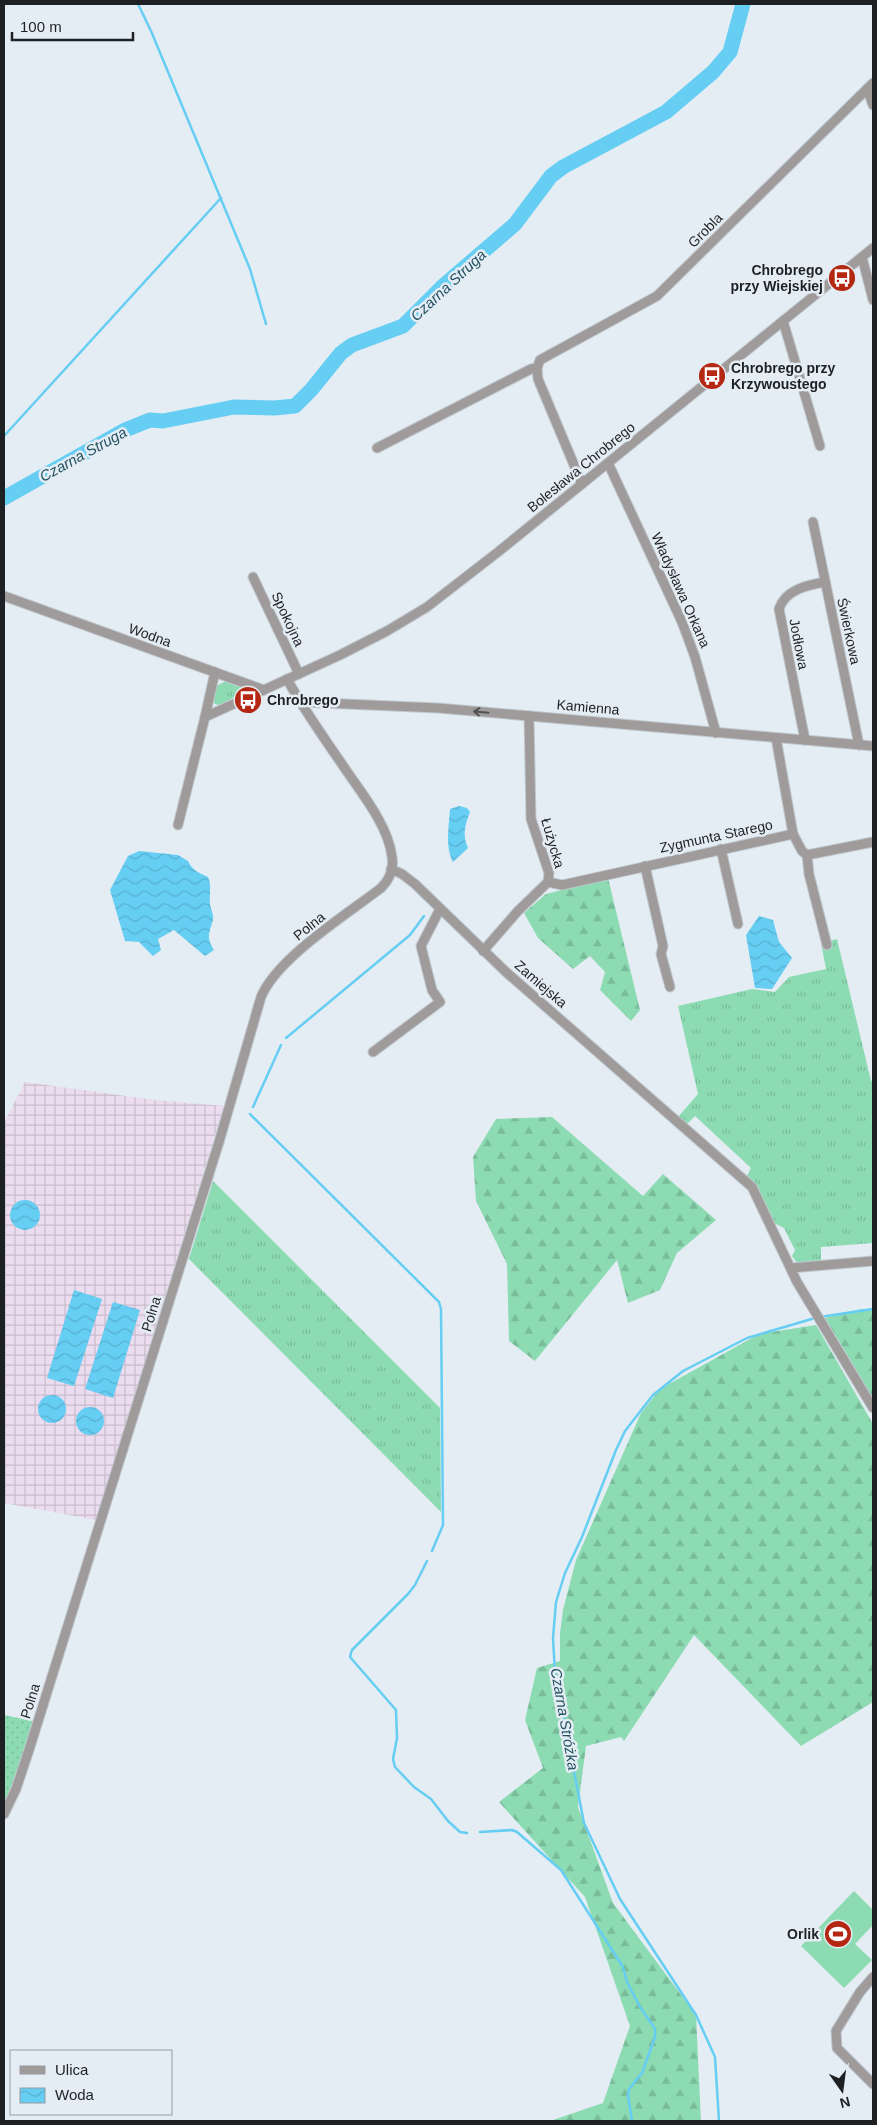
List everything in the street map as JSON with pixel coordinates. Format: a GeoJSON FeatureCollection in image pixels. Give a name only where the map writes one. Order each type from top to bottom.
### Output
{"type":"FeatureCollection","features":[{"type":"Feature","properties":{"kind":"street"},"geometry":{"type":"LineString","coordinates":[[870,86],[873,105]]}},
{"type":"Feature","properties":{"kind":"street","name":"Grobla"},"geometry":{"type":"LineString","coordinates":[[377,448],[523,373],[537,368],[540,360],[560,348],[657,296],[870,86]]}},
{"type":"Feature","properties":{"kind":"street","name":"Bolesława Chrobrego"},"geometry":{"type":"LineString","coordinates":[[287,679],[387,631],[427,607],[873,248]]}},
{"type":"Feature","properties":{"kind":"street"},"geometry":{"type":"LineString","coordinates":[[862,257],[873,300]]}},
{"type":"Feature","properties":{"kind":"street"},"geometry":{"type":"LineString","coordinates":[[782,321],[820,446]]}},
{"type":"Feature","properties":{"kind":"street"},"geometry":{"type":"LineString","coordinates":[[537,368],[538,379],[582,484]]}},
{"type":"Feature","properties":{"kind":"street","name":"Władysława Orkana"},"geometry":{"type":"LineString","coordinates":[[608,463],[682,622],[695,657],[716,733]]}},
{"type":"Feature","properties":{"kind":"street","name":"Świerkowa"},"geometry":{"type":"LineString","coordinates":[[813,522],[859,745]]}},
{"type":"Feature","properties":{"kind":"street","name":"Spokojna"},"geometry":{"type":"LineString","coordinates":[[253,576],[299,674]]}},
{"type":"Feature","properties":{"kind":"street","name":"Jodłowa"},"geometry":{"type":"LineString","coordinates":[[805,740],[779,609],[781,602],[792,593],[809,584],[825,582]]}},
{"type":"Feature","properties":{"kind":"street","name":"Wodna"},"geometry":{"type":"LineString","coordinates":[[4,596],[264,690]]}},
{"type":"Feature","properties":{"kind":"street"},"geometry":{"type":"LineString","coordinates":[[178,825],[215,672]]}},
{"type":"Feature","properties":{"kind":"street"},"geometry":{"type":"LineString","coordinates":[[205,718],[287,679],[300,702],[371,807],[389,843],[393,860],[392,869]]}},
{"type":"Feature","properties":{"kind":"street","name":"Kamienna"},"geometry":{"type":"LineString","coordinates":[[300,702],[438,708],[873,746]]}},
{"type":"Feature","properties":{"kind":"street","name":"Łużycka"},"geometry":{"type":"LineString","coordinates":[[483,951],[517,912],[548,882],[549,872],[531,819],[529,716]]}},
{"type":"Feature","properties":{"kind":"street","name":"Zygmunta Starego"},"geometry":{"type":"LineString","coordinates":[[776,738],[793,834],[802,851],[807,855],[809,874],[827,945]]}},
{"type":"Feature","properties":{"kind":"street","name":"Zygmunta Starego"},"geometry":{"type":"LineString","coordinates":[[548,882],[562,885],[793,834]]}},
{"type":"Feature","properties":{"kind":"street"},"geometry":{"type":"LineString","coordinates":[[807,855],[873,842]]}},
{"type":"Feature","properties":{"kind":"street"},"geometry":{"type":"LineString","coordinates":[[721,849],[738,924]]}},
{"type":"Feature","properties":{"kind":"street","name":"Zygmunta Starego"},"geometry":{"type":"LineString","coordinates":[[645,866],[670,987]]}},
{"type":"Feature","properties":{"kind":"street","name":"Zamiejska"},"geometry":{"type":"LineString","coordinates":[[392,869],[415,884],[483,951],[743,1178],[758,1197],[791,1268],[873,1408]]}},
{"type":"Feature","properties":{"kind":"street","name":"Polna"},"geometry":{"type":"LineString","coordinates":[[4,1814],[16,1789],[29,1750],[219,1142],[263,991],[266,984],[286,963],[321,933],[381,888],[386,883],[392,869]]}},
{"type":"Feature","properties":{"kind":"street"},"geometry":{"type":"LineString","coordinates":[[373,1052],[440,1002],[432,990],[421,946],[440,909]]}},
{"type":"Feature","properties":{"kind":"street"},"geometry":{"type":"LineString","coordinates":[[791,1268],[873,1261]]}},
{"type":"Feature","properties":{"kind":"street"},"geometry":{"type":"LineString","coordinates":[[873,1977],[860,1992],[836,2031],[837,2048],[873,2084]]}},
{"type":"Feature","properties":{"kind":"shaded area"},"geometry":{"type":"Polygon","coordinates":[[[25,1082],[155,1100],[224,1106],[96,1520],[4,1503],[4,1123],[25,1082]]]}},
{"type":"Feature","properties":{"kind":"green space"},"geometry":{"type":"Polygon","coordinates":[[[226,681],[242,687],[241,694],[219,705],[215,704],[212,700],[216,686],[226,681]]]}},
{"type":"Feature","properties":{"kind":"green space"},"geometry":{"type":"Polygon","coordinates":[[[608,878],[640,1010],[631,1021],[600,990],[605,972],[590,956],[573,969],[538,938],[524,913],[546,894],[608,878]]]}},
{"type":"Feature","properties":{"kind":"green space"},"geometry":{"type":"Polygon","coordinates":[[[837,939],[871,1081],[873,1081],[873,1243],[821,1247],[821,1261],[797,1263],[792,1256],[795,1250],[784,1228],[774,1223],[758,1192],[747,1176],[751,1168],[695,1116],[687,1124],[678,1117],[698,1094],[678,1006],[752,989],[775,992],[789,977],[826,969],[821,943],[837,939]]]}},
{"type":"Feature","properties":{"kind":"green space"},"geometry":{"type":"Polygon","coordinates":[[[552,1117],[643,1196],[663,1174],[716,1220],[677,1253],[660,1290],[628,1303],[617,1260],[535,1361],[509,1341],[507,1264],[476,1201],[473,1157],[496,1119],[552,1117]]]}},
{"type":"Feature","properties":{"kind":"green space"},"geometry":{"type":"Polygon","coordinates":[[[213,1181],[440,1408],[441,1512],[189,1259],[213,1181]]]}},
{"type":"Feature","properties":{"kind":"green space"},"geometry":{"type":"Polygon","coordinates":[[[861,1309],[873,1309],[873,1399],[825,1318],[861,1309]]]}},
{"type":"Feature","properties":{"kind":"green space"},"geometry":{"type":"Polygon","coordinates":[[[816,1325],[873,1424],[873,1702],[801,1746],[694,1635],[624,1741],[621,1737],[586,1746],[578,1807],[613,1903],[696,2015],[701,2121],[550,2121],[603,2103],[630,2026],[585,1897],[499,1802],[543,1768],[525,1720],[537,1668],[560,1661],[560,1633],[563,1610],[576,1560],[641,1413],[660,1389],[759,1334],[816,1325]]]}},
{"type":"Feature","properties":{"kind":"green space"},"geometry":{"type":"Polygon","coordinates":[[[4,1715],[33,1721],[12,1788],[4,1806],[4,1715]]]}},
{"type":"Feature","properties":{"kind":"green space","name":"Orlik"},"geometry":{"type":"Polygon","coordinates":[[[854,1891],[873,1910],[873,1925],[855,1944],[872,1960],[844,1988],[801,1946],[854,1891]]]}},
{"type":"Feature","properties":{"kind":"water"},"geometry":{"type":"Polygon","coordinates":[[[459,806],[467,808],[470,812],[465,830],[468,848],[453,862],[448,843],[450,809],[459,806]]]}},
{"type":"Feature","properties":{"kind":"water"},"geometry":{"type":"Polygon","coordinates":[[[139,851],[178,855],[188,861],[196,871],[208,877],[210,904],[213,914],[209,938],[214,950],[205,956],[174,930],[158,939],[161,950],[153,956],[139,942],[125,941],[110,890],[128,856],[139,851]]]}},
{"type":"Feature","properties":{"kind":"water"},"geometry":{"type":"Polygon","coordinates":[[[759,916],[773,920],[779,942],[792,958],[772,989],[755,988],[746,935],[759,916]]]}},
{"type":"Feature","properties":{"kind":"water"},"geometry":{"type":"Polygon","coordinates":[[[25,1200],[31,1201],[39,1209],[39,1221],[31,1229],[25,1230],[19,1229],[11,1221],[10,1215],[11,1209],[19,1201],[25,1200]]]}},
{"type":"Feature","properties":{"kind":"water"},"geometry":{"type":"Polygon","coordinates":[[[74,1290],[102,1299],[74,1386],[47,1378],[74,1290]]]}},
{"type":"Feature","properties":{"kind":"water"},"geometry":{"type":"Polygon","coordinates":[[[113,1302],[140,1310],[113,1398],[85,1389],[113,1302]]]}},
{"type":"Feature","properties":{"kind":"water"},"geometry":{"type":"Polygon","coordinates":[[[52,1395],[62,1399],[66,1409],[62,1419],[52,1423],[42,1419],[38,1409],[42,1399],[52,1395]]]}},
{"type":"Feature","properties":{"kind":"water"},"geometry":{"type":"Polygon","coordinates":[[[90,1407],[100,1411],[104,1421],[100,1431],[90,1435],[80,1431],[76,1421],[80,1411],[90,1407]]]}},
{"type":"Feature","properties":{"kind":"waterway"},"geometry":{"type":"LineString","coordinates":[[138,4],[250,269],[266,324]]}},
{"type":"Feature","properties":{"kind":"waterway","name":"Czarna Struga"},"geometry":{"type":"LineString","coordinates":[[4,498],[125,430],[150,420],[163,421],[234,407],[274,408],[295,406],[311,390],[341,353],[352,345],[403,326],[442,287],[515,224],[551,176],[563,167],[666,112],[713,72],[730,52],[743,4]]}},
{"type":"Feature","properties":{"kind":"waterway"},"geometry":{"type":"LineString","coordinates":[[4,436],[221,198]]}},
{"type":"Feature","properties":{"kind":"waterway"},"geometry":{"type":"LineString","coordinates":[[286,1038],[410,935],[424,916]]}},
{"type":"Feature","properties":{"kind":"waterway"},"geometry":{"type":"LineString","coordinates":[[253,1107],[281,1045]]}},
{"type":"Feature","properties":{"kind":"waterway"},"geometry":{"type":"LineString","coordinates":[[250,1114],[439,1302],[441,1309],[443,1525],[432,1551]]}},
{"type":"Feature","properties":{"kind":"waterway","name":"Czarna Stróżka"},"geometry":{"type":"LineString","coordinates":[[820,1317],[873,1309]]}},
{"type":"Feature","properties":{"kind":"waterway","name":"Czarna Stróżka"},"geometry":{"type":"LineString","coordinates":[[719,2121],[715,2057],[696,2015],[620,1899],[584,1823],[555,1673],[553,1638],[556,1602],[565,1573],[582,1537],[616,1450],[625,1431],[653,1395],[683,1371],[747,1338],[815,1318]]}},
{"type":"Feature","properties":{"kind":"waterway"},"geometry":{"type":"LineString","coordinates":[[427,1561],[415,1585],[408,1594],[352,1650],[350,1657],[396,1710],[397,1738],[393,1759],[395,1767],[414,1787],[431,1799],[448,1821],[460,1832],[467,1833]]}},
{"type":"Feature","properties":{"kind":"waterway"},"geometry":{"type":"LineString","coordinates":[[480,1832],[512,1830],[517,1832],[561,1870],[623,1967],[627,1982],[640,2007],[655,2029],[655,2037],[642,2073],[629,2089],[628,2096],[632,2121]]}},
{"type":"Feature","properties":{"kind":"place","name":"Chrobrego przy Wiejskiej"},"geometry":{"type":"Point","coordinates":[842,278]}},
{"type":"Feature","properties":{"kind":"place","name":"Chrobrego przy Krzywoustego"},"geometry":{"type":"Point","coordinates":[712,376]}},
{"type":"Feature","properties":{"kind":"place","name":"Chrobrego"},"geometry":{"type":"Point","coordinates":[248,700]}},
{"type":"Feature","properties":{"kind":"place","name":"Orlik"},"geometry":{"type":"Point","coordinates":[838,1934]}}]}
